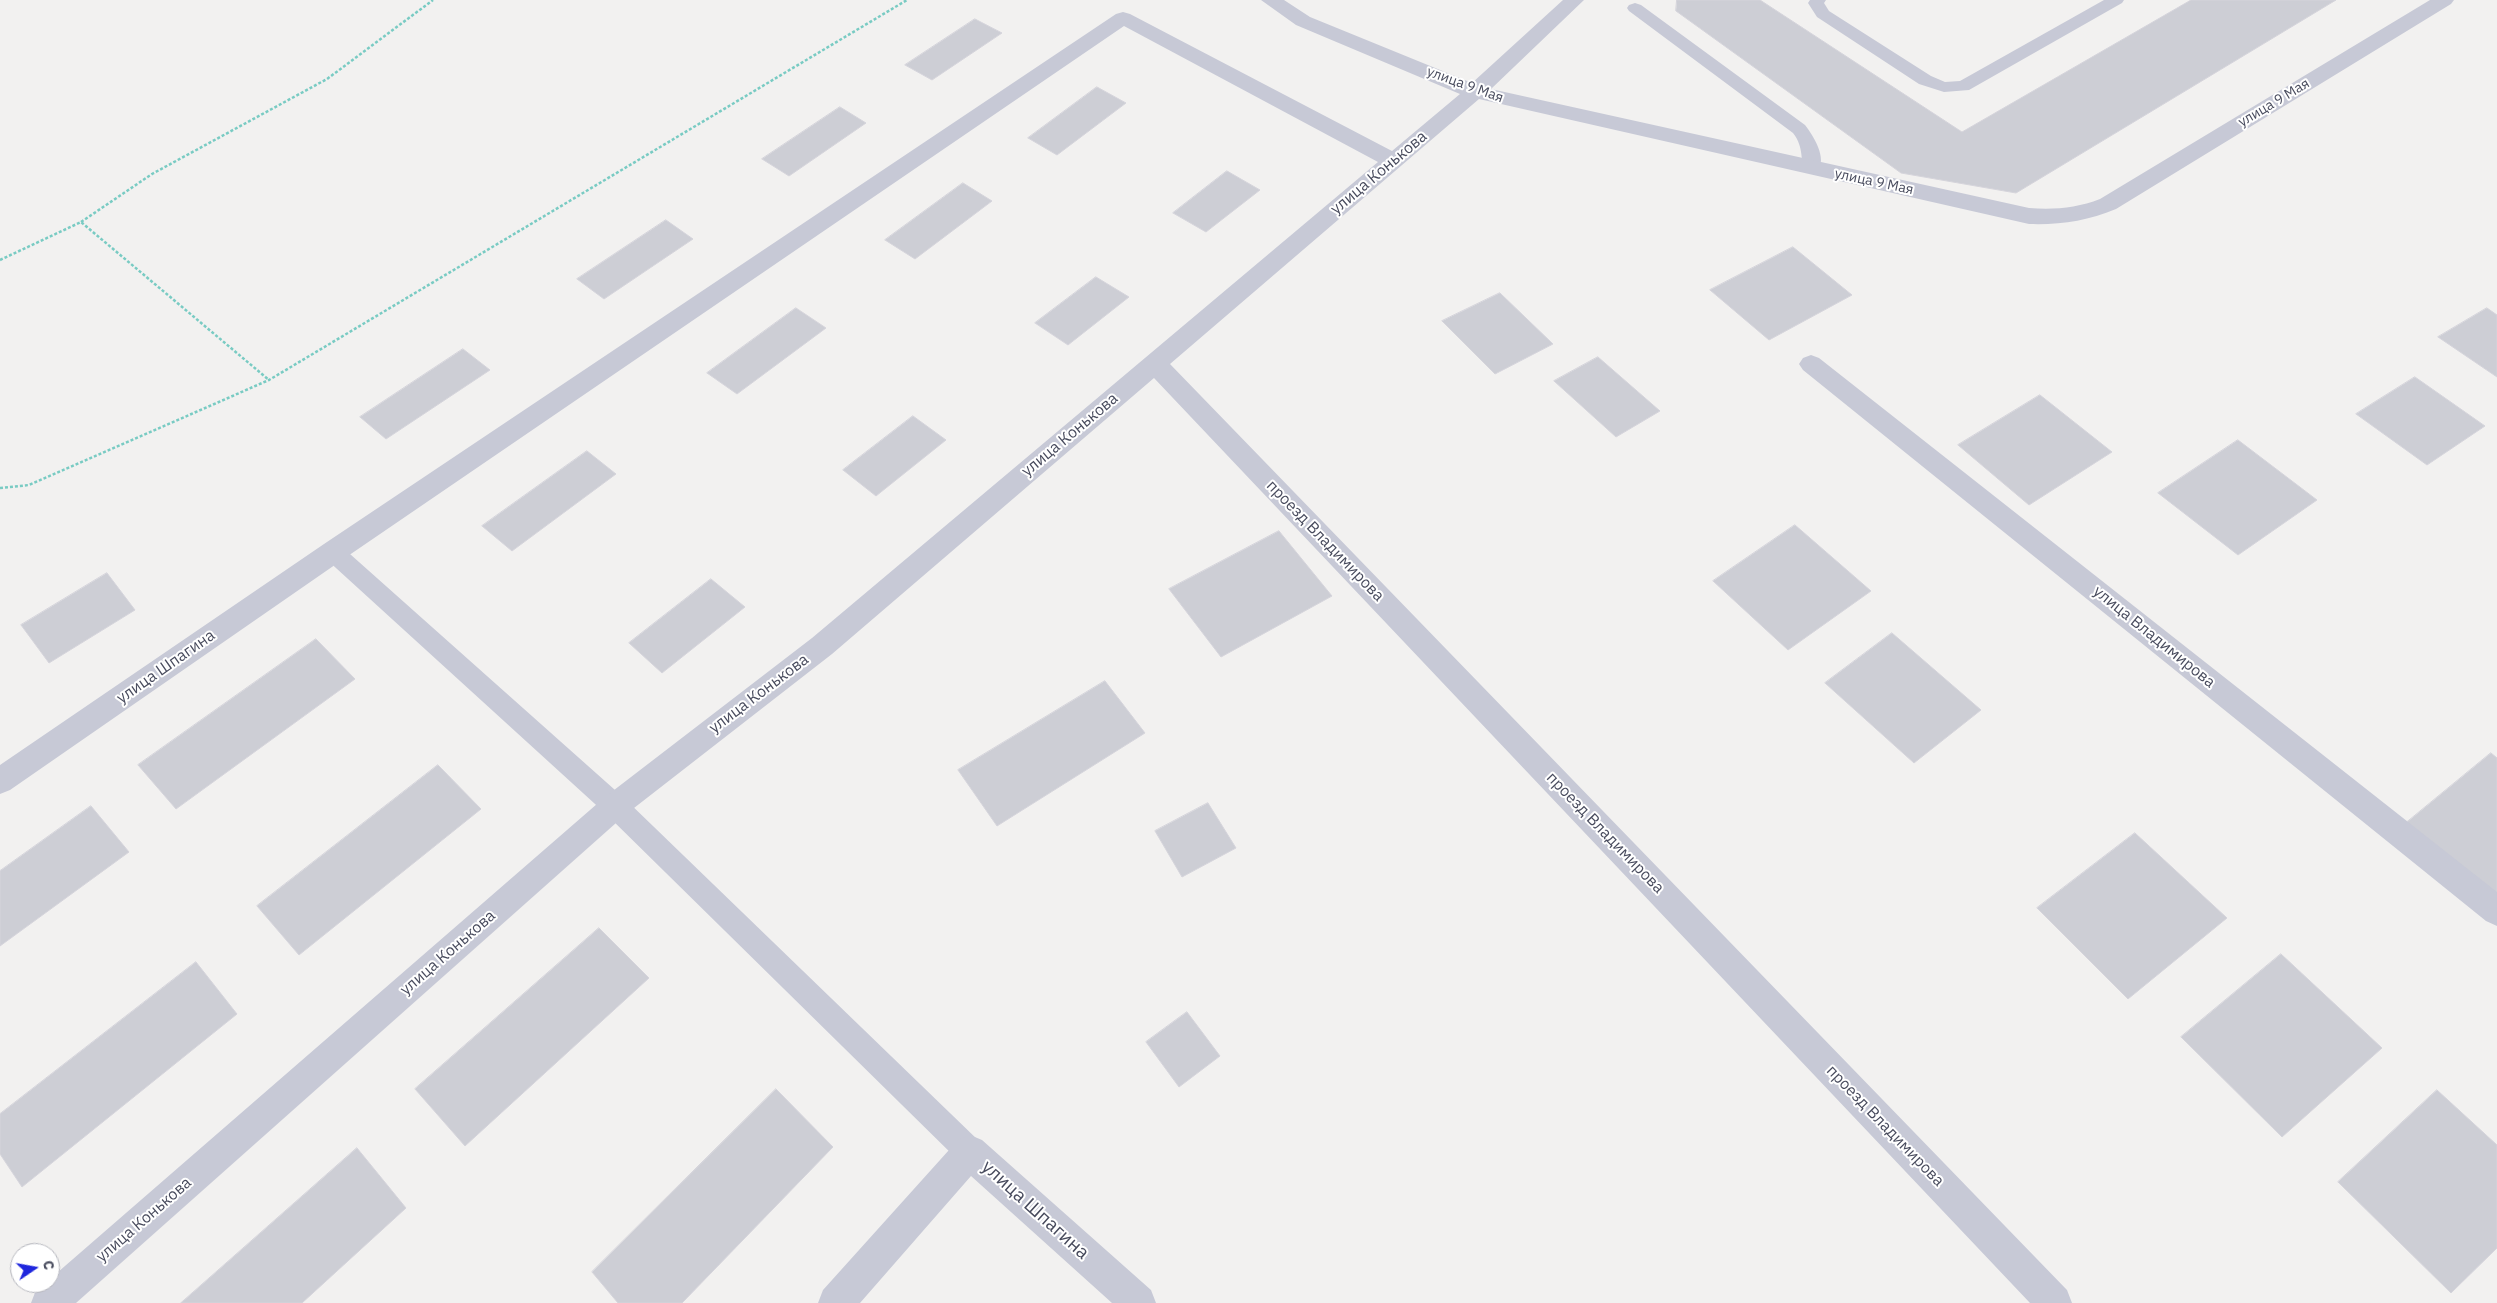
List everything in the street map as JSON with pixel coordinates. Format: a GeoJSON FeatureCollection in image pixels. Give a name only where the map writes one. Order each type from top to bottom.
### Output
{"type":"FeatureCollection","features":[{"type":"Feature","properties":{"kind":"street","name":"улица 9 Мая"},"geometry":{"type":"LineString","coordinates":[[1271,0],[1303,21],[1475,92],[2029,216],[2057,218],[2087,213],[2108,204],[2444,0]]}},
{"type":"Feature","properties":{"kind":"street","name":"улица Конькова"},"geometry":{"type":"LineString","coordinates":[[49,1303],[615,806],[822,646],[1475,92],[1574,0]]}},
{"type":"Feature","properties":{"kind":"street","name":"улица Шпагина"},"geometry":{"type":"LineString","coordinates":[[0,781],[333,552],[1123,18],[1393,161]]}},
{"type":"Feature","properties":{"kind":"street","name":"проезд Владимирова"},"geometry":{"type":"LineString","coordinates":[[1155,364],[2054,1303]]}},
{"type":"Feature","properties":{"kind":"street","name":"улица Владимирова"},"geometry":{"type":"LineString","coordinates":[[1810,364],[2497,910]]}},
{"type":"Feature","properties":{"kind":"street","name":"улица Шпагина"},"geometry":{"type":"LineString","coordinates":[[836,1303],[970,1152],[1138,1303]]}},
{"type":"Feature","properties":{"kind":"lane"},"geometry":{"type":"LineString","coordinates":[[1818,0],[1816,3],[1823,14],[1925,80],[1944,87],[1963,86],[2116,0]]}},
{"type":"Feature","properties":{"kind":"lane"},"geometry":{"type":"LineString","coordinates":[[1635,8],[1799,129],[1808,139],[1811,148],[1812,168]]}},
{"type":"Feature","properties":{"kind":"lane"},"geometry":{"type":"LineString","coordinates":[[333,552],[615,806],[970,1152]]}},
{"type":"Feature","properties":{"kind":"path"},"geometry":{"type":"LineString","coordinates":[[0,260],[81,222],[152,174],[327,80],[433,0]]}},
{"type":"Feature","properties":{"kind":"path"},"geometry":{"type":"LineString","coordinates":[[0,488],[29,485],[269,380],[907,0]]}},
{"type":"Feature","properties":{"kind":"path"},"geometry":{"type":"LineString","coordinates":[[81,222],[269,380]]}},
{"type":"Feature","properties":{"kind":"building"},"geometry":{"type":"Polygon","coordinates":[[[1677,0],[1760,0],[1962,132],[2191,0],[2336,0],[2016,193],[1901,173],[1676,11],[1677,0]]]}},
{"type":"Feature","properties":{"kind":"building"},"geometry":{"type":"Polygon","coordinates":[[[975,19],[1002,33],[932,80],[905,65],[975,19]]]}},
{"type":"Feature","properties":{"kind":"building"},"geometry":{"type":"Polygon","coordinates":[[[1097,87],[1126,103],[1057,155],[1028,138],[1097,87]]]}},
{"type":"Feature","properties":{"kind":"building"},"geometry":{"type":"Polygon","coordinates":[[[840,107],[866,123],[789,176],[762,159],[840,107]]]}},
{"type":"Feature","properties":{"kind":"building"},"geometry":{"type":"Polygon","coordinates":[[[1227,171],[1260,190],[1206,232],[1173,213],[1227,171]]]}},
{"type":"Feature","properties":{"kind":"building"},"geometry":{"type":"Polygon","coordinates":[[[963,183],[992,201],[915,259],[885,240],[963,183]]]}},
{"type":"Feature","properties":{"kind":"building"},"geometry":{"type":"Polygon","coordinates":[[[666,220],[693,239],[604,299],[577,279],[666,220]]]}},
{"type":"Feature","properties":{"kind":"building"},"geometry":{"type":"Polygon","coordinates":[[[1793,247],[1852,295],[1769,340],[1710,290],[1793,247]]]}},
{"type":"Feature","properties":{"kind":"building"},"geometry":{"type":"Polygon","coordinates":[[[1096,277],[1129,297],[1068,345],[1035,323],[1096,277]]]}},
{"type":"Feature","properties":{"kind":"building"},"geometry":{"type":"Polygon","coordinates":[[[1500,293],[1553,344],[1495,374],[1442,321],[1500,293]]]}},
{"type":"Feature","properties":{"kind":"building"},"geometry":{"type":"Polygon","coordinates":[[[796,308],[826,328],[737,394],[707,373],[796,308]]]}},
{"type":"Feature","properties":{"kind":"building"},"geometry":{"type":"Polygon","coordinates":[[[2487,308],[2497,315],[2497,377],[2438,337],[2487,308]]]}},
{"type":"Feature","properties":{"kind":"building"},"geometry":{"type":"Polygon","coordinates":[[[463,349],[490,370],[386,439],[360,417],[463,349]]]}},
{"type":"Feature","properties":{"kind":"building"},"geometry":{"type":"Polygon","coordinates":[[[1598,357],[1660,411],[1616,437],[1554,381],[1598,357]]]}},
{"type":"Feature","properties":{"kind":"building"},"geometry":{"type":"Polygon","coordinates":[[[2415,377],[2485,426],[2427,465],[2356,414],[2415,377]]]}},
{"type":"Feature","properties":{"kind":"building"},"geometry":{"type":"Polygon","coordinates":[[[2040,395],[2112,452],[2029,505],[1958,445],[2040,395]]]}},
{"type":"Feature","properties":{"kind":"building"},"geometry":{"type":"Polygon","coordinates":[[[913,416],[946,440],[876,496],[843,470],[913,416]]]}},
{"type":"Feature","properties":{"kind":"building"},"geometry":{"type":"Polygon","coordinates":[[[2238,440],[2317,500],[2238,555],[2158,493],[2238,440]]]}},
{"type":"Feature","properties":{"kind":"building"},"geometry":{"type":"Polygon","coordinates":[[[587,451],[616,474],[512,551],[482,526],[587,451]]]}},
{"type":"Feature","properties":{"kind":"building"},"geometry":{"type":"Polygon","coordinates":[[[1795,525],[1871,591],[1788,650],[1713,581],[1795,525]]]}},
{"type":"Feature","properties":{"kind":"building"},"geometry":{"type":"Polygon","coordinates":[[[1279,531],[1332,596],[1221,657],[1169,589],[1279,531]]]}},
{"type":"Feature","properties":{"kind":"building"},"geometry":{"type":"Polygon","coordinates":[[[107,573],[135,610],[49,663],[21,625],[107,573]]]}},
{"type":"Feature","properties":{"kind":"building"},"geometry":{"type":"Polygon","coordinates":[[[711,579],[745,607],[662,673],[629,643],[711,579]]]}},
{"type":"Feature","properties":{"kind":"building"},"geometry":{"type":"Polygon","coordinates":[[[1892,633],[1981,710],[1914,763],[1825,683],[1892,633]]]}},
{"type":"Feature","properties":{"kind":"building"},"geometry":{"type":"Polygon","coordinates":[[[316,639],[355,679],[176,809],[138,765],[316,639]]]}},
{"type":"Feature","properties":{"kind":"building"},"geometry":{"type":"Polygon","coordinates":[[[1105,681],[1145,733],[997,826],[958,770],[1105,681]]]}},
{"type":"Feature","properties":{"kind":"building"},"geometry":{"type":"Polygon","coordinates":[[[2491,753],[2497,758],[2497,899],[2406,823],[2491,753]]]}},
{"type":"Feature","properties":{"kind":"building"},"geometry":{"type":"Polygon","coordinates":[[[438,765],[481,809],[299,955],[257,906],[438,765]]]}},
{"type":"Feature","properties":{"kind":"building"},"geometry":{"type":"Polygon","coordinates":[[[1208,803],[1236,848],[1182,877],[1155,831],[1208,803]]]}},
{"type":"Feature","properties":{"kind":"building"},"geometry":{"type":"Polygon","coordinates":[[[91,806],[129,852],[0,946],[0,871],[91,806]]]}},
{"type":"Feature","properties":{"kind":"building"},"geometry":{"type":"Polygon","coordinates":[[[2135,833],[2227,918],[2128,999],[2037,908],[2135,833]]]}},
{"type":"Feature","properties":{"kind":"building"},"geometry":{"type":"Polygon","coordinates":[[[599,928],[649,978],[465,1146],[415,1089],[599,928]]]}},
{"type":"Feature","properties":{"kind":"building"},"geometry":{"type":"Polygon","coordinates":[[[2281,954],[2382,1048],[2282,1137],[2181,1037],[2281,954]]]}},
{"type":"Feature","properties":{"kind":"building"},"geometry":{"type":"Polygon","coordinates":[[[196,962],[237,1014],[22,1187],[0,1154],[0,1114],[196,962]]]}},
{"type":"Feature","properties":{"kind":"building"},"geometry":{"type":"Polygon","coordinates":[[[1187,1012],[1220,1056],[1179,1087],[1146,1042],[1187,1012]]]}},
{"type":"Feature","properties":{"kind":"building"},"geometry":{"type":"Polygon","coordinates":[[[776,1089],[833,1147],[682,1303],[618,1303],[592,1272],[776,1089]]]}},
{"type":"Feature","properties":{"kind":"building"},"geometry":{"type":"Polygon","coordinates":[[[2437,1090],[2497,1145],[2497,1248],[2451,1293],[2338,1182],[2437,1090]]]}},
{"type":"Feature","properties":{"kind":"building"},"geometry":{"type":"Polygon","coordinates":[[[357,1148],[406,1208],[302,1303],[181,1303],[357,1148]]]}}]}
